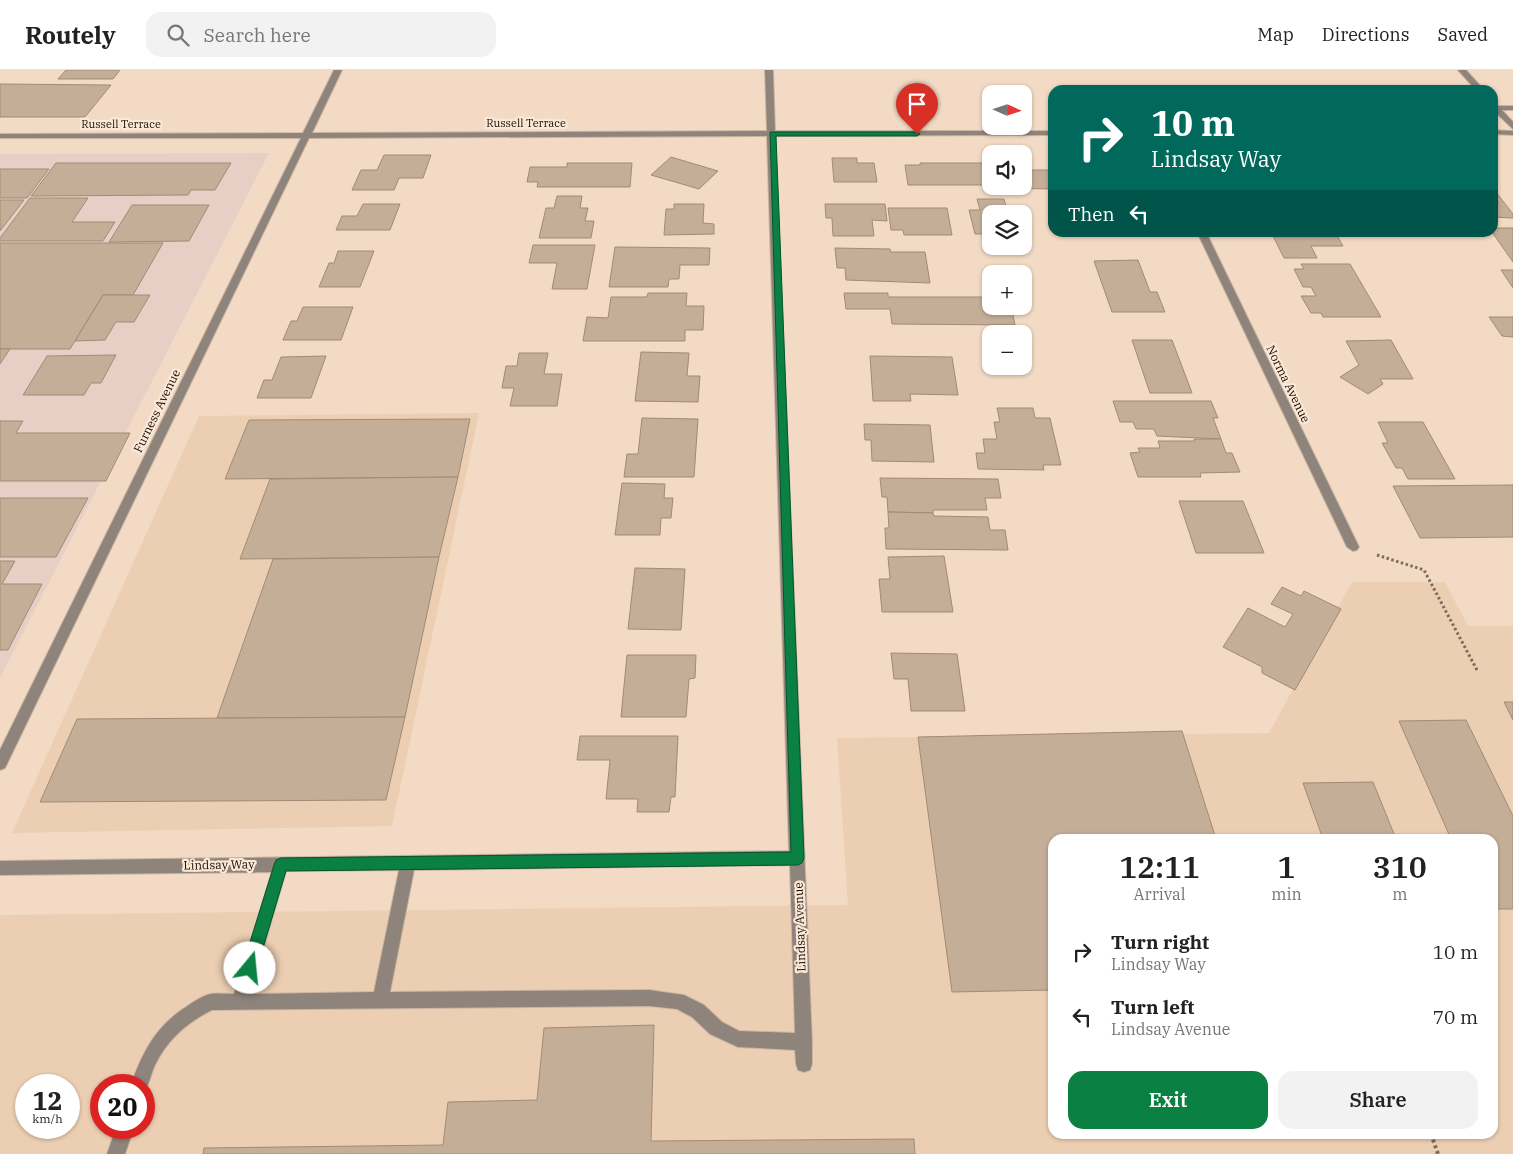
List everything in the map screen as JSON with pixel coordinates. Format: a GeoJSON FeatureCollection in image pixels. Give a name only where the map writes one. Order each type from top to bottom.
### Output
{"type":"FeatureCollection","features":[{"type":"Feature","properties":{"kind":"street","name":"Furness Avenue"},"geometry":{"type":"LineString","coordinates":[[0,764],[338,70]]}},
{"type":"Feature","properties":{"kind":"street","name":"Lindsay Avenue"},"geometry":{"type":"LineString","coordinates":[[769,70],[804,1064]]}},
{"type":"Feature","properties":{"kind":"street"},"geometry":{"type":"LineString","coordinates":[[1462,70],[1476,85]]}},
{"type":"Feature","properties":{"kind":"street"},"geometry":{"type":"LineString","coordinates":[[1498,106],[1513,108]]}},
{"type":"Feature","properties":{"kind":"street"},"geometry":{"type":"LineString","coordinates":[[1498,110],[1513,127]]}},
{"type":"Feature","properties":{"kind":"street"},"geometry":{"type":"LineString","coordinates":[[1498,132],[1513,132]]}},
{"type":"Feature","properties":{"kind":"street","name":"Russell Terrace"},"geometry":{"type":"LineString","coordinates":[[0,136],[1048,134]]}},
{"type":"Feature","properties":{"kind":"street","name":"Norma Avenue"},"geometry":{"type":"LineString","coordinates":[[1203,237],[1353,547]]}},
{"type":"Feature","properties":{"kind":"street","name":"Lindsay Way"},"geometry":{"type":"LineString","coordinates":[[0,868],[798,858]]}},
{"type":"Feature","properties":{"kind":"street"},"geometry":{"type":"LineString","coordinates":[[380,1000],[408,863]]}},
{"type":"Feature","properties":{"kind":"street"},"geometry":{"type":"LineString","coordinates":[[239,1002],[281,865]]}},
{"type":"Feature","properties":{"kind":"street"},"geometry":{"type":"LineString","coordinates":[[144,1074],[155,1047],[170,1028],[189,1012],[211,1002],[649,998],[678,1001],[698,1012],[716,1028],[738,1039],[804,1042]]}},
{"type":"Feature","properties":{"kind":"street"},"geometry":{"type":"LineString","coordinates":[[116,1154],[121,1139]]}},
{"type":"Feature","properties":{"kind":"path"},"geometry":{"type":"LineString","coordinates":[[1353,547],[1424,570],[1478,672]]}},
{"type":"Feature","properties":{"kind":"path"},"geometry":{"type":"LineString","coordinates":[[1433,1139],[1438,1154]]}},
{"type":"Feature","properties":{"kind":"shaded area"},"geometry":{"type":"Polygon","coordinates":[[[269,153],[0,678],[0,154],[269,153]]]}},
{"type":"Feature","properties":{"kind":"shaded area"},"geometry":{"type":"Polygon","coordinates":[[[479,413],[392,826],[12,833],[199,416],[479,413]]]}},
{"type":"Feature","properties":{"kind":"shaded area"},"geometry":{"type":"Polygon","coordinates":[[[1352,582],[1445,582],[1468,626],[1513,626],[1513,1154],[0,1154],[0,915],[848,905],[837,738],[1269,733],[1352,582]]]}},
{"type":"Feature","properties":{"kind":"building"},"geometry":{"type":"Polygon","coordinates":[[[66,70],[120,70],[113,79],[58,79],[66,70]]]}},
{"type":"Feature","properties":{"kind":"building"},"geometry":{"type":"Polygon","coordinates":[[[0,84],[111,85],[85,117],[0,117],[0,84]]]}},
{"type":"Feature","properties":{"kind":"building"},"geometry":{"type":"Polygon","coordinates":[[[384,155],[431,155],[423,178],[399,178],[394,190],[352,190],[361,170],[377,170],[384,155]]]}},
{"type":"Feature","properties":{"kind":"building"},"geometry":{"type":"Polygon","coordinates":[[[671,157],[718,171],[699,189],[651,175],[671,157]]]}},
{"type":"Feature","properties":{"kind":"building"},"geometry":{"type":"Polygon","coordinates":[[[832,158],[857,158],[857,163],[874,163],[877,182],[834,182],[832,158]]]}},
{"type":"Feature","properties":{"kind":"building"},"geometry":{"type":"Polygon","coordinates":[[[56,163],[231,163],[215,190],[191,190],[188,195],[31,196],[56,163]]]}},
{"type":"Feature","properties":{"kind":"building"},"geometry":{"type":"Polygon","coordinates":[[[567,163],[632,163],[630,187],[537,187],[538,182],[527,182],[530,167],[567,167],[567,163]]]}},
{"type":"Feature","properties":{"kind":"building"},"geometry":{"type":"Polygon","coordinates":[[[920,163],[982,163],[982,185],[908,185],[905,165],[920,165],[920,163]]]}},
{"type":"Feature","properties":{"kind":"building"},"geometry":{"type":"Polygon","coordinates":[[[0,169],[49,169],[27,198],[0,198],[0,169]]]}},
{"type":"Feature","properties":{"kind":"building"},"geometry":{"type":"Polygon","coordinates":[[[1032,170],[1048,170],[1048,189],[1032,189],[1032,170]]]}},
{"type":"Feature","properties":{"kind":"building"},"geometry":{"type":"Polygon","coordinates":[[[1498,195],[1513,214],[1513,218],[1498,217],[1498,195]]]}},
{"type":"Feature","properties":{"kind":"building"},"geometry":{"type":"Polygon","coordinates":[[[557,196],[582,196],[580,208],[588,208],[585,221],[594,221],[591,238],[539,238],[546,208],[554,208],[557,196]]]}},
{"type":"Feature","properties":{"kind":"building"},"geometry":{"type":"Polygon","coordinates":[[[30,198],[88,198],[72,222],[115,222],[103,241],[0,241],[0,238],[30,198]]]}},
{"type":"Feature","properties":{"kind":"building"},"geometry":{"type":"Polygon","coordinates":[[[977,199],[1004,199],[1006,205],[982,205],[982,234],[975,234],[969,210],[980,210],[977,199]]]}},
{"type":"Feature","properties":{"kind":"building"},"geometry":{"type":"Polygon","coordinates":[[[0,200],[24,200],[0,231],[0,200]]]}},
{"type":"Feature","properties":{"kind":"building"},"geometry":{"type":"Polygon","coordinates":[[[363,204],[400,204],[390,230],[336,230],[342,216],[357,216],[363,204]]]}},
{"type":"Feature","properties":{"kind":"building"},"geometry":{"type":"Polygon","coordinates":[[[674,204],[704,204],[703,223],[714,224],[714,234],[664,235],[666,209],[674,209],[674,204]]]}},
{"type":"Feature","properties":{"kind":"building"},"geometry":{"type":"Polygon","coordinates":[[[825,204],[885,204],[887,221],[872,220],[874,236],[833,236],[832,218],[826,218],[825,204]]]}},
{"type":"Feature","properties":{"kind":"building"},"geometry":{"type":"Polygon","coordinates":[[[132,205],[209,205],[189,241],[109,242],[132,205]]]}},
{"type":"Feature","properties":{"kind":"building"},"geometry":{"type":"Polygon","coordinates":[[[888,208],[947,208],[952,235],[904,235],[903,230],[891,230],[888,208]]]}},
{"type":"Feature","properties":{"kind":"building"},"geometry":{"type":"Polygon","coordinates":[[[1498,228],[1513,228],[1513,262],[1496,237],[1498,237],[1498,228]]]}},
{"type":"Feature","properties":{"kind":"building"},"geometry":{"type":"Polygon","coordinates":[[[1274,237],[1338,237],[1343,246],[1311,246],[1317,258],[1284,258],[1274,237]]]}},
{"type":"Feature","properties":{"kind":"building"},"geometry":{"type":"Polygon","coordinates":[[[0,243],[163,243],[133,295],[103,295],[70,349],[0,349],[0,243]]]}},
{"type":"Feature","properties":{"kind":"building"},"geometry":{"type":"Polygon","coordinates":[[[533,245],[595,245],[587,289],[552,289],[557,263],[529,263],[533,245]]]}},
{"type":"Feature","properties":{"kind":"building"},"geometry":{"type":"Polygon","coordinates":[[[615,247],[710,248],[709,265],[680,265],[679,279],[669,279],[668,287],[609,287],[615,247]]]}},
{"type":"Feature","properties":{"kind":"building"},"geometry":{"type":"Polygon","coordinates":[[[835,248],[890,249],[891,252],[925,252],[930,283],[846,280],[845,268],[837,268],[835,248]]]}},
{"type":"Feature","properties":{"kind":"building"},"geometry":{"type":"Polygon","coordinates":[[[338,251],[374,251],[360,287],[319,287],[329,263],[334,263],[338,251]]]}},
{"type":"Feature","properties":{"kind":"building"},"geometry":{"type":"Polygon","coordinates":[[[1138,260],[1150,292],[1157,292],[1165,312],[1112,312],[1094,261],[1138,260]]]}},
{"type":"Feature","properties":{"kind":"building"},"geometry":{"type":"Polygon","coordinates":[[[1301,264],[1350,264],[1381,317],[1323,317],[1321,313],[1311,313],[1301,296],[1316,296],[1311,287],[1303,287],[1294,269],[1304,269],[1301,264]]]}},
{"type":"Feature","properties":{"kind":"building"},"geometry":{"type":"Polygon","coordinates":[[[1501,270],[1513,270],[1513,288],[1501,270]]]}},
{"type":"Feature","properties":{"kind":"building"},"geometry":{"type":"Polygon","coordinates":[[[648,293],[687,293],[686,306],[704,306],[703,330],[685,330],[685,341],[583,341],[587,317],[608,318],[611,297],[647,297],[648,293]]]}},
{"type":"Feature","properties":{"kind":"building"},"geometry":{"type":"Polygon","coordinates":[[[844,293],[888,293],[888,297],[982,297],[982,315],[1013,315],[1015,325],[892,324],[890,309],[846,309],[844,293]]]}},
{"type":"Feature","properties":{"kind":"building"},"geometry":{"type":"Polygon","coordinates":[[[103,295],[150,295],[134,322],[116,322],[105,340],[75,341],[103,295]]]}},
{"type":"Feature","properties":{"kind":"building"},"geometry":{"type":"Polygon","coordinates":[[[303,307],[353,307],[341,340],[283,340],[291,321],[297,321],[303,307]]]}},
{"type":"Feature","properties":{"kind":"building"},"geometry":{"type":"Polygon","coordinates":[[[1489,317],[1513,317],[1513,337],[1502,336],[1489,317]]]}},
{"type":"Feature","properties":{"kind":"building"},"geometry":{"type":"Polygon","coordinates":[[[1132,340],[1172,340],[1192,393],[1150,393],[1132,340]]]}},
{"type":"Feature","properties":{"kind":"building"},"geometry":{"type":"Polygon","coordinates":[[[1391,340],[1413,379],[1380,379],[1383,384],[1368,394],[1340,377],[1359,365],[1346,341],[1391,340]]]}},
{"type":"Feature","properties":{"kind":"building"},"geometry":{"type":"Polygon","coordinates":[[[0,349],[10,349],[0,364],[0,349]]]}},
{"type":"Feature","properties":{"kind":"building"},"geometry":{"type":"Polygon","coordinates":[[[641,352],[689,353],[687,376],[700,376],[698,402],[635,401],[641,352]]]}},
{"type":"Feature","properties":{"kind":"building"},"geometry":{"type":"Polygon","coordinates":[[[519,353],[548,353],[544,374],[562,374],[557,406],[510,406],[514,388],[502,388],[506,366],[517,366],[519,353]]]}},
{"type":"Feature","properties":{"kind":"building"},"geometry":{"type":"Polygon","coordinates":[[[116,355],[101,383],[91,383],[84,395],[23,395],[47,356],[116,355]]]}},
{"type":"Feature","properties":{"kind":"building"},"geometry":{"type":"Polygon","coordinates":[[[326,356],[311,398],[257,398],[264,380],[272,380],[281,357],[326,356]]]}},
{"type":"Feature","properties":{"kind":"building"},"geometry":{"type":"Polygon","coordinates":[[[870,356],[952,357],[958,395],[910,394],[911,401],[873,401],[870,356]]]}},
{"type":"Feature","properties":{"kind":"building"},"geometry":{"type":"Polygon","coordinates":[[[1113,401],[1211,401],[1218,418],[1213,418],[1221,439],[1157,436],[1154,429],[1136,429],[1133,422],[1120,422],[1113,401]]]}},
{"type":"Feature","properties":{"kind":"building"},"geometry":{"type":"Polygon","coordinates":[[[997,408],[1033,408],[1035,418],[1050,418],[1061,465],[1043,465],[1044,470],[978,469],[976,453],[985,453],[983,439],[997,439],[994,422],[1000,422],[997,408]]]}},
{"type":"Feature","properties":{"kind":"building"},"geometry":{"type":"Polygon","coordinates":[[[642,418],[698,419],[694,477],[624,477],[627,454],[638,454],[642,418]]]}},
{"type":"Feature","properties":{"kind":"building"},"geometry":{"type":"Polygon","coordinates":[[[470,419],[458,477],[225,479],[249,420],[470,419]]]}},
{"type":"Feature","properties":{"kind":"building"},"geometry":{"type":"Polygon","coordinates":[[[0,421],[23,421],[16,433],[130,433],[106,481],[0,481],[0,421]]]}},
{"type":"Feature","properties":{"kind":"building"},"geometry":{"type":"Polygon","coordinates":[[[1378,422],[1423,422],[1455,479],[1408,479],[1402,468],[1396,468],[1382,443],[1388,443],[1378,422]]]}},
{"type":"Feature","properties":{"kind":"building"},"geometry":{"type":"Polygon","coordinates":[[[864,424],[930,425],[934,462],[872,461],[871,440],[865,440],[864,424]]]}},
{"type":"Feature","properties":{"kind":"building"},"geometry":{"type":"Polygon","coordinates":[[[1194,439],[1221,439],[1226,453],[1232,453],[1240,472],[1200,473],[1201,477],[1138,477],[1130,453],[1140,452],[1138,448],[1160,448],[1158,441],[1195,441],[1194,439]]]}},
{"type":"Feature","properties":{"kind":"building"},"geometry":{"type":"Polygon","coordinates":[[[458,477],[439,557],[240,559],[270,479],[458,477]]]}},
{"type":"Feature","properties":{"kind":"building"},"geometry":{"type":"Polygon","coordinates":[[[880,478],[998,479],[1001,498],[985,498],[987,510],[933,510],[933,513],[888,512],[887,497],[882,497],[880,478]]]}},
{"type":"Feature","properties":{"kind":"building"},"geometry":{"type":"Polygon","coordinates":[[[622,483],[665,484],[664,498],[673,498],[671,518],[661,518],[660,535],[615,535],[622,483]]]}},
{"type":"Feature","properties":{"kind":"building"},"geometry":{"type":"Polygon","coordinates":[[[1513,485],[1513,537],[1420,538],[1393,486],[1513,485]]]}},
{"type":"Feature","properties":{"kind":"building"},"geometry":{"type":"Polygon","coordinates":[[[0,498],[88,498],[56,557],[0,557],[0,498]]]}},
{"type":"Feature","properties":{"kind":"building"},"geometry":{"type":"Polygon","coordinates":[[[1179,501],[1243,501],[1264,553],[1196,553],[1179,501]]]}},
{"type":"Feature","properties":{"kind":"building"},"geometry":{"type":"Polygon","coordinates":[[[888,512],[933,513],[934,516],[988,517],[990,530],[1005,530],[1008,550],[886,549],[885,528],[889,528],[888,512]]]}},
{"type":"Feature","properties":{"kind":"building"},"geometry":{"type":"Polygon","coordinates":[[[944,556],[953,612],[882,612],[879,579],[890,579],[888,557],[944,556]]]}},
{"type":"Feature","properties":{"kind":"building"},"geometry":{"type":"Polygon","coordinates":[[[439,557],[405,717],[217,718],[273,559],[439,557]]]}},
{"type":"Feature","properties":{"kind":"building"},"geometry":{"type":"Polygon","coordinates":[[[0,561],[15,561],[2,584],[42,584],[8,650],[0,650],[0,561]]]}},
{"type":"Feature","properties":{"kind":"building"},"geometry":{"type":"Polygon","coordinates":[[[635,568],[685,569],[681,630],[628,629],[635,568]]]}},
{"type":"Feature","properties":{"kind":"building"},"geometry":{"type":"Polygon","coordinates":[[[1282,587],[1301,596],[1304,591],[1341,609],[1295,690],[1262,673],[1262,667],[1223,647],[1248,608],[1285,627],[1293,614],[1271,604],[1282,587]]]}},
{"type":"Feature","properties":{"kind":"building"},"geometry":{"type":"Polygon","coordinates":[[[891,653],[957,654],[965,711],[911,711],[908,679],[894,679],[891,653]]]}},
{"type":"Feature","properties":{"kind":"building"},"geometry":{"type":"Polygon","coordinates":[[[627,655],[696,655],[695,678],[689,679],[686,717],[621,717],[627,655]]]}},
{"type":"Feature","properties":{"kind":"building"},"geometry":{"type":"Polygon","coordinates":[[[1504,702],[1513,702],[1513,720],[1504,702]]]}},
{"type":"Feature","properties":{"kind":"building"},"geometry":{"type":"Polygon","coordinates":[[[405,717],[386,800],[40,802],[77,719],[405,717]]]}},
{"type":"Feature","properties":{"kind":"building"},"geometry":{"type":"Polygon","coordinates":[[[1466,720],[1513,816],[1513,909],[1498,909],[1498,834],[1449,834],[1399,721],[1466,720]]]}},
{"type":"Feature","properties":{"kind":"building"},"geometry":{"type":"Polygon","coordinates":[[[1182,731],[1214,834],[1048,834],[1048,990],[952,992],[918,737],[1182,731]]]}},
{"type":"Feature","properties":{"kind":"building"},"geometry":{"type":"Polygon","coordinates":[[[580,736],[678,736],[675,797],[671,797],[669,812],[637,812],[638,799],[606,799],[610,760],[577,760],[580,736]]]}},
{"type":"Feature","properties":{"kind":"building"},"geometry":{"type":"Polygon","coordinates":[[[1373,782],[1394,834],[1321,834],[1303,783],[1373,782]]]}},
{"type":"Feature","properties":{"kind":"building"},"geometry":{"type":"Polygon","coordinates":[[[654,1025],[651,1141],[914,1139],[915,1154],[203,1154],[204,1148],[443,1145],[448,1102],[537,1100],[544,1028],[654,1025]]]}},
{"type":"Feature","properties":{"kind":"route"},"geometry":{"type":"LineString","coordinates":[[250,968],[281,865],[798,858],[772,134],[917,134]]}}]}
